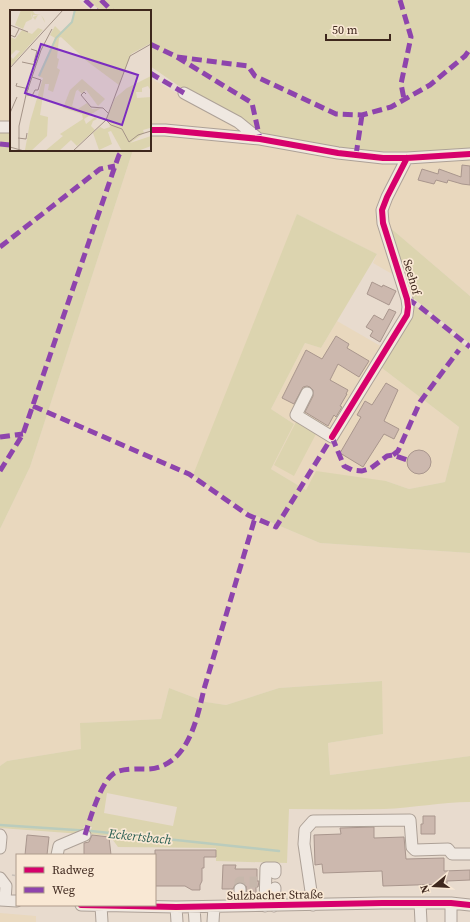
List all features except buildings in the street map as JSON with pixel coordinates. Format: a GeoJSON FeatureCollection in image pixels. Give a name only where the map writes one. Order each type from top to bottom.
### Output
{"type":"FeatureCollection","features":[{"type":"Feature","properties":{"kind":"street"},"geometry":{"type":"LineString","coordinates":[[184,93],[238,122],[260,139]]}},
{"type":"Feature","properties":{"kind":"street"},"geometry":{"type":"LineString","coordinates":[[0,127],[10,128]]}},
{"type":"Feature","properties":{"kind":"street"},"geometry":{"type":"LineString","coordinates":[[151,130],[260,139],[288,145],[382,158],[470,154]]}},
{"type":"Feature","properties":{"kind":"street","name":"Seehof"},"geometry":{"type":"LineString","coordinates":[[307,393],[296,415],[332,437],[407,315],[408,299],[383,223],[382,210],[407,158]]}},
{"type":"Feature","properties":{"kind":"street"},"geometry":{"type":"LineString","coordinates":[[313,905],[304,844],[304,830],[313,821],[410,820],[412,847],[415,850],[448,849],[452,854],[470,854]]}},
{"type":"Feature","properties":{"kind":"street"},"geometry":{"type":"LineString","coordinates":[[0,835],[0,848]]}},
{"type":"Feature","properties":{"kind":"street"},"geometry":{"type":"LineString","coordinates":[[57,854],[59,846],[85,835]]}},
{"type":"Feature","properties":{"kind":"street"},"geometry":{"type":"LineString","coordinates":[[269,906],[266,884],[266,868],[275,868],[275,873]]}},
{"type":"Feature","properties":{"kind":"street"},"geometry":{"type":"LineString","coordinates":[[1,880],[6,886],[3,900],[16,901]]}},
{"type":"Feature","properties":{"kind":"street"},"geometry":{"type":"LineString","coordinates":[[240,889],[240,906]]}},
{"type":"Feature","properties":{"kind":"street"},"geometry":{"type":"LineString","coordinates":[[421,922],[423,903]]}},
{"type":"Feature","properties":{"kind":"street"},"geometry":{"type":"LineString","coordinates":[[423,903],[427,922]]}},
{"type":"Feature","properties":{"kind":"street","name":"Sulzbacher Straße"},"geometry":{"type":"LineString","coordinates":[[101,906],[214,907],[423,903],[470,904]]}},
{"type":"Feature","properties":{"kind":"street"},"geometry":{"type":"LineString","coordinates":[[450,922],[451,903]]}},
{"type":"Feature","properties":{"kind":"street"},"geometry":{"type":"LineString","coordinates":[[101,906],[102,922]]}},
{"type":"Feature","properties":{"kind":"street"},"geometry":{"type":"LineString","coordinates":[[176,907],[177,922]]}},
{"type":"Feature","properties":{"kind":"street"},"geometry":{"type":"LineString","coordinates":[[194,907],[194,922]]}},
{"type":"Feature","properties":{"kind":"street"},"geometry":{"type":"LineString","coordinates":[[213,922],[214,907]]}},
{"type":"Feature","properties":{"kind":"path"},"geometry":{"type":"LineString","coordinates":[[12,875],[16,876]]}},
{"type":"Feature","properties":{"kind":"shaded area"},"geometry":{"type":"Polygon","coordinates":[[[0,0],[79,0],[90,10],[10,10],[10,123],[0,123],[0,0]]]}},
{"type":"Feature","properties":{"kind":"shaded area"},"geometry":{"type":"Polygon","coordinates":[[[88,0],[470,0],[470,150],[414,152],[354,151],[262,136],[186,91],[151,67],[151,10],[100,10],[88,0]]]}},
{"type":"Feature","properties":{"kind":"shaded area"},"geometry":{"type":"Polygon","coordinates":[[[151,79],[250,134],[151,127],[151,79]]]}},
{"type":"Feature","properties":{"kind":"shaded area"},"geometry":{"type":"Polygon","coordinates":[[[0,132],[10,132],[10,151],[133,151],[30,467],[0,529],[0,132]]]}},
{"type":"Feature","properties":{"kind":"shaded area"},"geometry":{"type":"Polygon","coordinates":[[[151,134],[216,138],[339,157],[395,162],[398,167],[382,204],[399,278],[373,263],[377,254],[297,214],[247,512],[320,543],[470,553],[470,756],[330,775],[328,743],[383,734],[381,681],[279,688],[226,705],[206,702],[169,688],[161,719],[81,723],[82,749],[7,761],[0,766],[0,529],[30,467],[133,151],[151,151],[151,134]]]}},
{"type":"Feature","properties":{"kind":"shaded area"},"geometry":{"type":"Polygon","coordinates":[[[470,159],[470,296],[387,225],[386,218],[389,200],[408,168],[416,162],[470,159]]]}},
{"type":"Feature","properties":{"kind":"shaded area"},"geometry":{"type":"Polygon","coordinates":[[[297,214],[377,254],[321,348],[305,343],[271,409],[294,424],[271,469],[306,490],[316,471],[386,481],[409,489],[445,482],[459,427],[378,365],[412,308],[415,306],[423,310],[470,350],[470,553],[320,543],[247,512],[193,475],[297,214]]]}},
{"type":"Feature","properties":{"kind":"shaded area"},"geometry":{"type":"Polygon","coordinates":[[[387,225],[470,296],[470,344],[412,297],[387,225]]]}},
{"type":"Feature","properties":{"kind":"shaded area"},"geometry":{"type":"Polygon","coordinates":[[[337,321],[384,348],[378,365],[459,427],[445,482],[409,489],[386,481],[306,490],[271,469],[294,424],[271,409],[305,343],[321,348],[337,321]]]}},
{"type":"Feature","properties":{"kind":"shaded area"},"geometry":{"type":"Polygon","coordinates":[[[296,422],[316,434],[294,476],[274,465],[296,422]]]}},
{"type":"Feature","properties":{"kind":"shaded area"},"geometry":{"type":"Polygon","coordinates":[[[382,681],[383,734],[328,743],[330,775],[470,756],[470,802],[384,809],[289,809],[287,863],[216,861],[216,848],[118,847],[110,836],[89,834],[92,827],[84,826],[82,834],[0,828],[0,766],[7,761],[81,749],[80,723],[161,719],[169,688],[206,702],[226,705],[279,688],[382,681]],[[107,793],[104,813],[173,826],[177,807],[107,793]]]}},
{"type":"Feature","properties":{"kind":"shaded area"},"geometry":{"type":"Polygon","coordinates":[[[0,913],[36,916],[36,922],[0,922],[0,913]]]}},
{"type":"Feature","properties":{"kind":"waterway","name":"Eckertsbach"},"geometry":{"type":"LineString","coordinates":[[0,825],[91,831],[279,851]]}},
{"type":"Feature","properties":{"kind":"tunnel"},"geometry":{"type":"LineString","coordinates":[[240,889],[240,882],[257,882]]}},
{"type":"Feature","properties":{"kind":"marked path"},"geometry":{"type":"LineString","coordinates":[[85,0],[96,10]]}},
{"type":"Feature","properties":{"kind":"marked path"},"geometry":{"type":"LineString","coordinates":[[101,0],[111,10]]}},
{"type":"Feature","properties":{"kind":"marked path"},"geometry":{"type":"LineString","coordinates":[[400,0],[411,37],[401,84],[404,99]]}},
{"type":"Feature","properties":{"kind":"marked path"},"geometry":{"type":"LineString","coordinates":[[151,44],[177,57],[252,103],[260,139]]}},
{"type":"Feature","properties":{"kind":"marked path"},"geometry":{"type":"LineString","coordinates":[[177,57],[248,66],[255,76],[336,114],[362,115],[391,107],[430,85],[465,56],[470,49]]}},
{"type":"Feature","properties":{"kind":"marked path"},"geometry":{"type":"LineString","coordinates":[[151,74],[184,93]]}},
{"type":"Feature","properties":{"kind":"marked path"},"geometry":{"type":"LineString","coordinates":[[356,155],[362,115]]}},
{"type":"Feature","properties":{"kind":"marked path"},"geometry":{"type":"LineString","coordinates":[[0,144],[10,145]]}},
{"type":"Feature","properties":{"kind":"marked path"},"geometry":{"type":"LineString","coordinates":[[0,471],[23,434],[115,166],[122,151]]}},
{"type":"Feature","properties":{"kind":"marked path"},"geometry":{"type":"LineString","coordinates":[[0,247],[100,169],[115,166]]}},
{"type":"Feature","properties":{"kind":"marked path"},"geometry":{"type":"LineString","coordinates":[[407,299],[419,306],[470,347]]}},
{"type":"Feature","properties":{"kind":"marked path"},"geometry":{"type":"LineString","coordinates":[[393,455],[398,451],[420,402],[459,350]]}},
{"type":"Feature","properties":{"kind":"marked path"},"geometry":{"type":"LineString","coordinates":[[33,406],[189,474],[248,515],[276,527],[332,437]]}},
{"type":"Feature","properties":{"kind":"marked path"},"geometry":{"type":"LineString","coordinates":[[0,437],[23,434]]}},
{"type":"Feature","properties":{"kind":"marked path"},"geometry":{"type":"LineString","coordinates":[[332,437],[344,466],[352,470],[362,471],[371,468],[387,456],[393,455],[407,460]]}},
{"type":"Feature","properties":{"kind":"marked path"},"geometry":{"type":"LineString","coordinates":[[85,835],[100,793],[108,779],[113,774],[125,770],[149,769],[162,766],[173,759],[182,750],[188,739],[198,714],[204,689],[255,518]]}},
{"type":"Feature","properties":{"kind":"cycle path"},"geometry":{"type":"LineString","coordinates":[[151,130],[260,139],[338,153],[383,158],[470,154]]}},
{"type":"Feature","properties":{"kind":"cycle path"},"geometry":{"type":"LineString","coordinates":[[332,437],[407,315],[407,299],[383,223],[382,210],[407,158]]}},
{"type":"Feature","properties":{"kind":"cycle path"},"geometry":{"type":"LineString","coordinates":[[128,906],[176,907],[382,903],[451,903],[470,905]]}}]}
